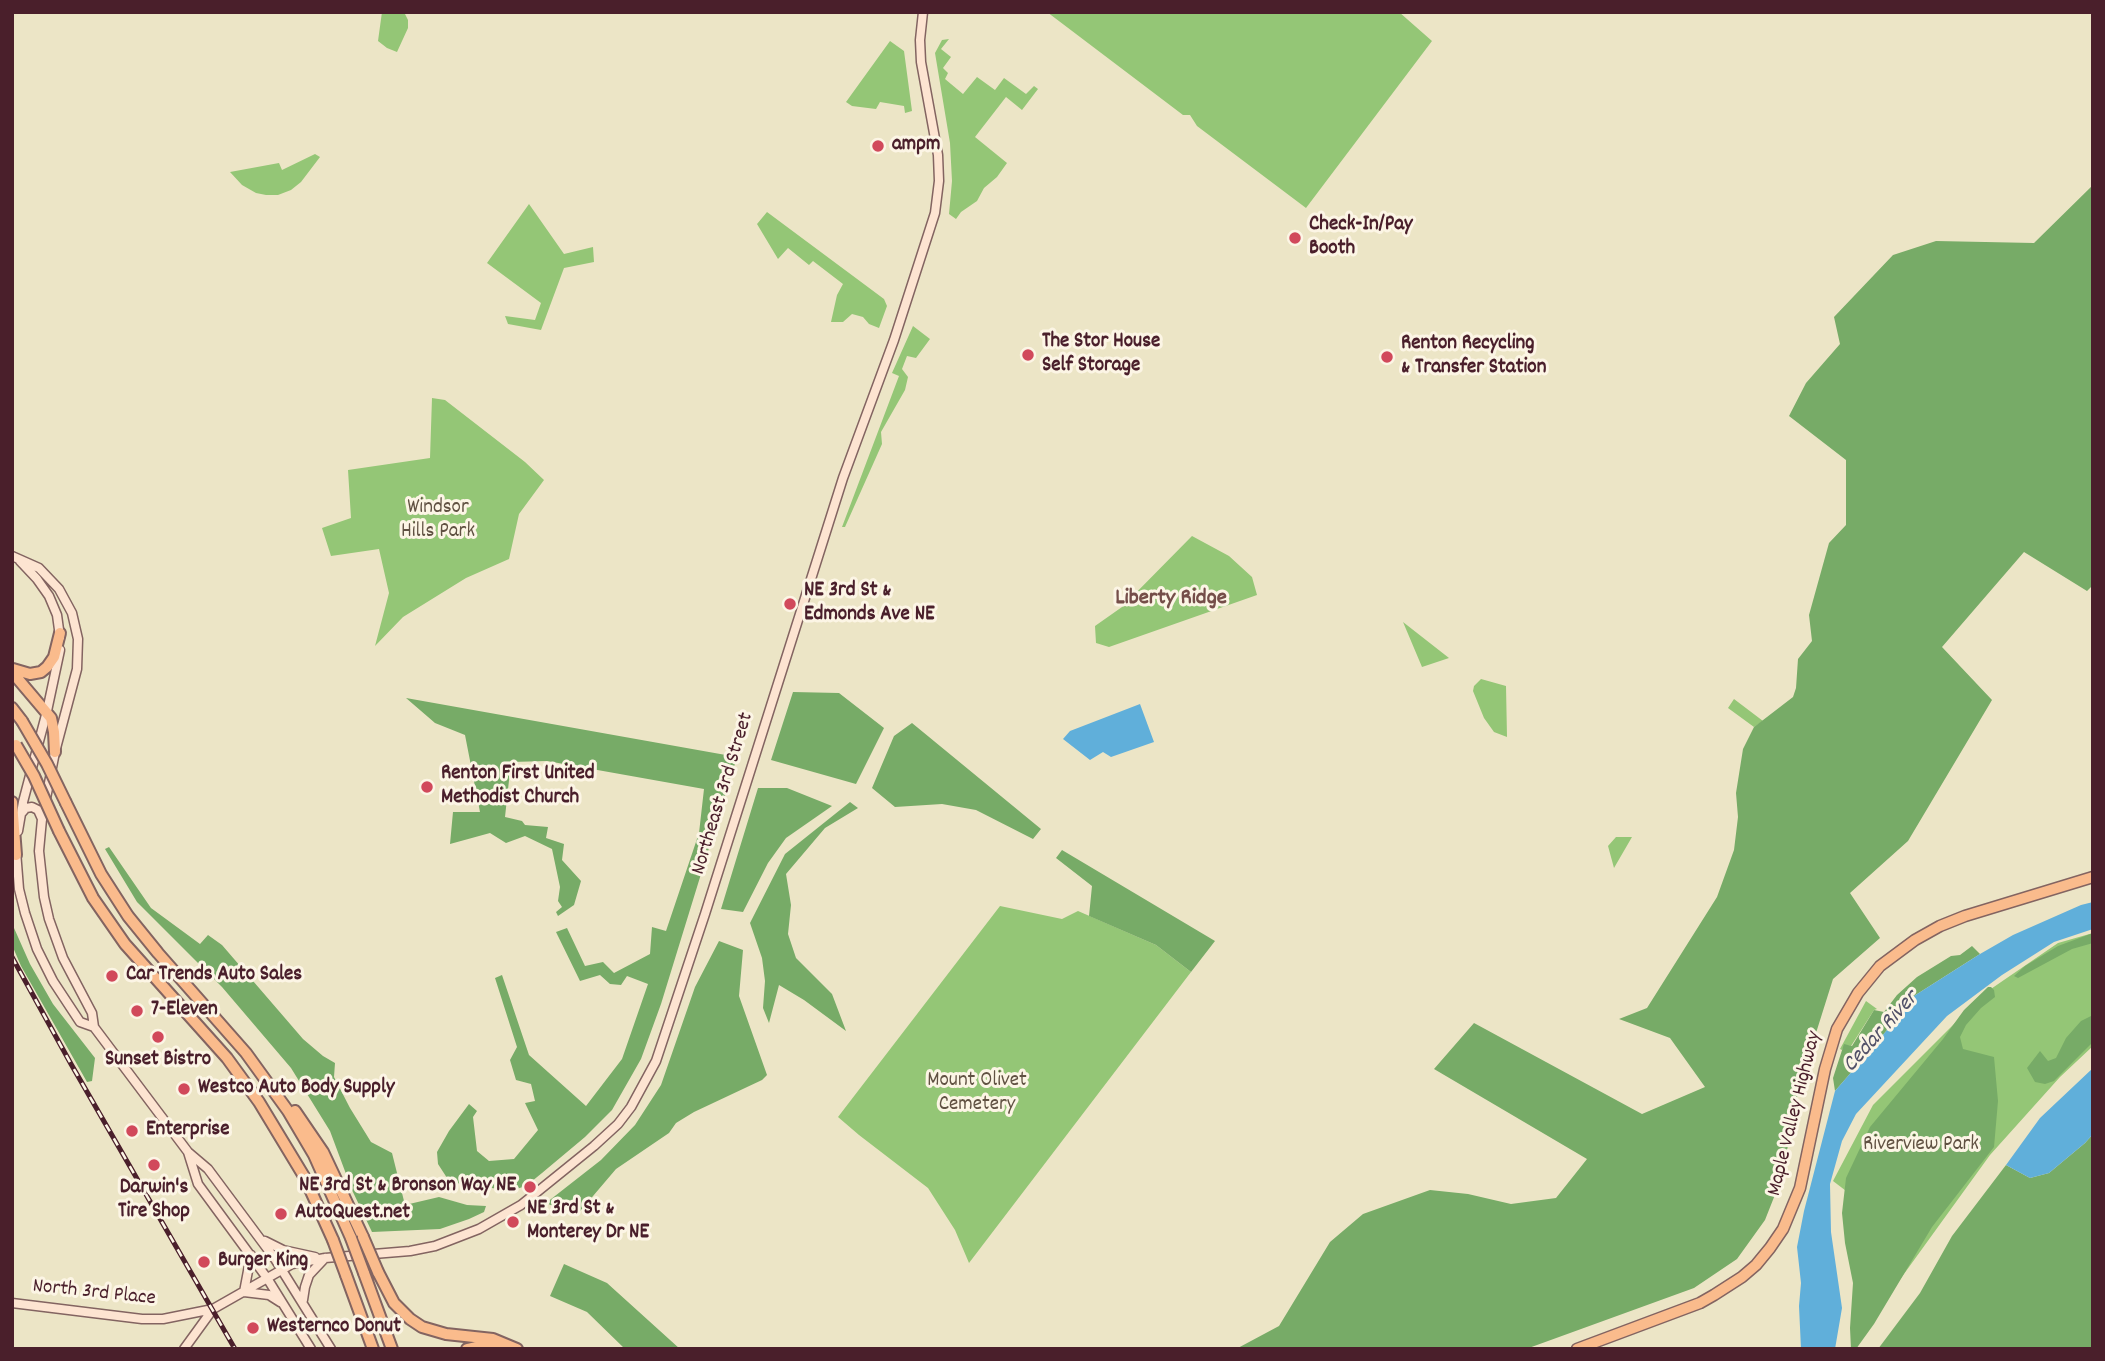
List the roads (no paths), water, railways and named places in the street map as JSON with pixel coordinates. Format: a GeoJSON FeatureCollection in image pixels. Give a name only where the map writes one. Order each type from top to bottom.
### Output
{"type":"FeatureCollection","features":[{"type":"Feature","properties":{"kind":"highway"},"geometry":{"type":"LineString","coordinates":[[12,670],[23,674],[41,672],[54,657],[60,633]]}},
{"type":"Feature","properties":{"kind":"highway"},"geometry":{"type":"LineString","coordinates":[[12,670],[53,723],[55,752]]}},
{"type":"Feature","properties":{"kind":"highway"},"geometry":{"type":"LineString","coordinates":[[12,708],[47,764],[101,874],[128,916],[265,1077],[314,1155],[357,1238],[399,1309],[422,1327],[446,1334],[493,1339],[517,1349]]}},
{"type":"Feature","properties":{"kind":"highway"},"geometry":{"type":"LineString","coordinates":[[14,742],[34,776],[93,898],[125,943],[227,1058],[259,1101],[300,1169],[333,1240],[373,1349]]}},
{"type":"Feature","properties":{"kind":"highway"},"geometry":{"type":"LineString","coordinates":[[12,802],[16,855]]}},
{"type":"Feature","properties":{"kind":"highway"},"geometry":{"type":"LineString","coordinates":[[357,1238],[364,1273],[392,1349]]}},
{"type":"Feature","properties":{"kind":"highway"},"geometry":{"type":"LineString","coordinates":[[467,1349],[480,1346],[501,1349]]}},
{"type":"Feature","properties":{"kind":"main road","name":"Northeast 3rd Street"},"geometry":{"type":"LineString","coordinates":[[213,1309],[292,1264],[435,1247],[480,1229],[514,1209],[594,1146],[618,1124],[631,1107],[656,1061],[843,478],[894,340],[935,213],[939,181],[938,155],[921,62],[923,12]]}},
{"type":"Feature","properties":{"kind":"main road"},"geometry":{"type":"LineString","coordinates":[[15,557],[37,579],[49,596],[57,615],[60,633],[60,654],[20,816],[16,855],[19,889],[37,949],[53,981],[80,1022],[94,1027]]}},
{"type":"Feature","properties":{"kind":"main road"},"geometry":{"type":"LineString","coordinates":[[15,557],[39,568],[59,589],[72,613],[77,631],[77,669],[55,752],[42,819],[39,851],[49,919],[63,958],[92,1013],[94,1027],[188,1152],[208,1169],[282,1269],[331,1349]]}},
{"type":"Feature","properties":{"kind":"main road"},"geometry":{"type":"LineString","coordinates":[[20,816],[26,808],[32,807],[38,810],[42,819]]}},
{"type":"Feature","properties":{"kind":"main road","name":"Maple Valley Highway"},"geometry":{"type":"LineString","coordinates":[[1577,1349],[1700,1303],[1735,1282],[1756,1265],[1770,1248],[1783,1228],[1800,1188],[1825,1069],[1837,1029],[1858,993],[1880,966],[1915,940],[1940,926],[2093,877]]}},
{"type":"Feature","properties":{"kind":"main road"},"geometry":{"type":"LineString","coordinates":[[188,1152],[198,1184],[267,1278],[311,1349]]}},
{"type":"Feature","properties":{"kind":"main road"},"geometry":{"type":"LineString","coordinates":[[256,1234],[283,1250],[325,1258]]}},
{"type":"Feature","properties":{"kind":"main road"},"geometry":{"type":"LineString","coordinates":[[251,1255],[244,1292],[273,1297],[288,1309]]}},
{"type":"Feature","properties":{"kind":"main road"},"geometry":{"type":"LineString","coordinates":[[303,1302],[309,1275],[325,1258]]}},
{"type":"Feature","properties":{"kind":"main road","name":"North 3rd Place"},"geometry":{"type":"LineString","coordinates":[[12,1303],[148,1320],[213,1309]]}},
{"type":"Feature","properties":{"kind":"main road"},"geometry":{"type":"LineString","coordinates":[[184,1349],[213,1309]]}},
{"type":"Feature","properties":{"kind":"water"},"geometry":{"type":"Polygon","coordinates":[[[1140,704],[1154,742],[1111,757],[1103,752],[1090,760],[1063,739],[1070,731],[1140,704]]]}},
{"type":"Feature","properties":{"kind":"water","name":"Cedar River"},"geometry":{"type":"Polygon","coordinates":[[[2093,902],[2093,929],[2054,942],[2002,975],[1947,1016],[1856,1114],[1842,1141],[1830,1184],[1831,1232],[1842,1308],[1835,1349],[1801,1349],[1801,1283],[1797,1247],[1835,1091],[1914,996],[2013,935],[2093,902]]]}},
{"type":"Feature","properties":{"kind":"water"},"geometry":{"type":"Polygon","coordinates":[[[2093,1068],[2093,1134],[2085,1143],[2049,1173],[2030,1178],[2006,1165],[2040,1118],[2093,1068]]]}},
{"type":"Feature","properties":{"kind":"railway"},"geometry":{"type":"LineString","coordinates":[[12,957],[235,1349]]}},
{"type":"Feature","properties":{"kind":"place","name":"ampm"},"geometry":{"type":"Point","coordinates":[878,146]}},
{"type":"Feature","properties":{"kind":"place","name":"Check-In/Pay Booth"},"geometry":{"type":"Point","coordinates":[1295,238]}},
{"type":"Feature","properties":{"kind":"place","name":"The Stor House Self Storage"},"geometry":{"type":"Point","coordinates":[1028,355]}},
{"type":"Feature","properties":{"kind":"place","name":"Renton Recycling & Transfer Station"},"geometry":{"type":"Point","coordinates":[1387,357]}},
{"type":"Feature","properties":{"kind":"place","name":"NE 3rd St & Edmonds Ave NE"},"geometry":{"type":"Point","coordinates":[790,604]}},
{"type":"Feature","properties":{"kind":"place","name":"Renton First United Methodist Church"},"geometry":{"type":"Point","coordinates":[427,787]}},
{"type":"Feature","properties":{"kind":"place","name":"Car Trends Auto Sales"},"geometry":{"type":"Point","coordinates":[112,976]}},
{"type":"Feature","properties":{"kind":"place","name":"7-Eleven"},"geometry":{"type":"Point","coordinates":[137,1011]}},
{"type":"Feature","properties":{"kind":"place","name":"Sunset Bistro"},"geometry":{"type":"Point","coordinates":[158,1037]}},
{"type":"Feature","properties":{"kind":"place","name":"Westco Auto Body Supply"},"geometry":{"type":"Point","coordinates":[184,1089]}},
{"type":"Feature","properties":{"kind":"place","name":"Enterprise"},"geometry":{"type":"Point","coordinates":[132,1131]}},
{"type":"Feature","properties":{"kind":"place","name":"Darwin's Tire Shop"},"geometry":{"type":"Point","coordinates":[154,1165]}},
{"type":"Feature","properties":{"kind":"place","name":"NE 3rd St & Bronson Way NE"},"geometry":{"type":"Point","coordinates":[530,1187]}},
{"type":"Feature","properties":{"kind":"place","name":"AutoQuest.net"},"geometry":{"type":"Point","coordinates":[281,1214]}},
{"type":"Feature","properties":{"kind":"place","name":"NE 3rd St & Monterey Dr NE"},"geometry":{"type":"Point","coordinates":[513,1222]}},
{"type":"Feature","properties":{"kind":"place","name":"Burger King"},"geometry":{"type":"Point","coordinates":[204,1262]}},
{"type":"Feature","properties":{"kind":"place","name":"Westernco Donut"},"geometry":{"type":"Point","coordinates":[253,1328]}},
{"type":"Feature","properties":{"kind":"district","name":"Liberty Ridge"},"geometry":{"type":"Point","coordinates":[1171,600]}},
{"type":"Feature","properties":{"kind":"park label","name":"Windsor Hills Park"},"geometry":{"type":"Point","coordinates":[438,521]}},
{"type":"Feature","properties":{"kind":"park label","name":"Mount Olivet Cemetery"},"geometry":{"type":"Point","coordinates":[977,1094]}},
{"type":"Feature","properties":{"kind":"park label","name":"Riverview Park"},"geometry":{"type":"Point","coordinates":[1921,1146]}}]}
